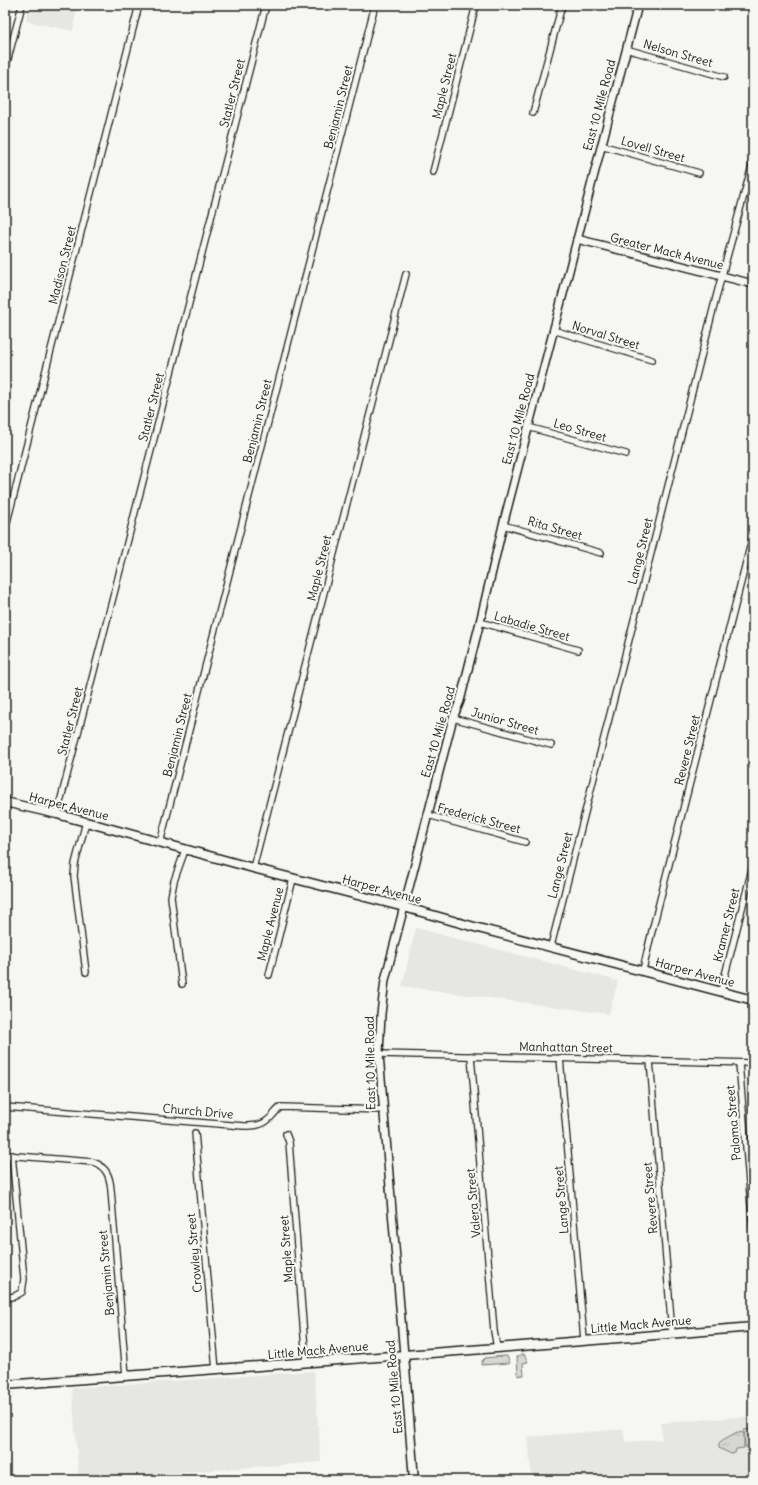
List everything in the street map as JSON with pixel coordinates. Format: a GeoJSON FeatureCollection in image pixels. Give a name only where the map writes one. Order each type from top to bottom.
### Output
{"type":"FeatureCollection","features":[{"type":"Feature","properties":{"kind":"main road","name":"Harper Avenue"},"geometry":{"type":"LineString","coordinates":[[5,802],[57,814],[293,879],[404,906],[753,1000]]}},
{"type":"Feature","properties":{"kind":"main road","name":"Little Mack Avenue"},"geometry":{"type":"LineString","coordinates":[[5,1385],[216,1370],[753,1327]]}},
{"type":"Feature","properties":{"kind":"main road","name":"East 10 Mile Road"},"geometry":{"type":"LineString","coordinates":[[404,1355],[414,1480]]}},
{"type":"Feature","properties":{"kind":"street"},"geometry":{"type":"LineString","coordinates":[[5,70],[22,5]]}},
{"type":"Feature","properties":{"kind":"street","name":"Madison Street"},"geometry":{"type":"LineString","coordinates":[[5,530],[139,5]]}},
{"type":"Feature","properties":{"kind":"street","name":"Statler Street"},"geometry":{"type":"LineString","coordinates":[[57,814],[266,5]]}},
{"type":"Feature","properties":{"kind":"street","name":"Benjamin Street"},"geometry":{"type":"LineString","coordinates":[[160,843],[375,5]]}},
{"type":"Feature","properties":{"kind":"street","name":"Maple Street"},"geometry":{"type":"LineString","coordinates":[[433,172],[476,5]]}},
{"type":"Feature","properties":{"kind":"street"},"geometry":{"type":"LineString","coordinates":[[533,113],[562,5]]}},
{"type":"Feature","properties":{"kind":"street","name":"East 10 Mile Road"},"geometry":{"type":"LineString","coordinates":[[404,1355],[383,1110],[380,1054],[380,1014],[385,980],[453,718],[460,701],[502,525],[638,5]]}},
{"type":"Feature","properties":{"kind":"street","name":"Nelson Street"},"geometry":{"type":"LineString","coordinates":[[626,49],[724,77]]}},
{"type":"Feature","properties":{"kind":"street","name":"Lovell Street"},"geometry":{"type":"LineString","coordinates":[[601,145],[699,173]]}},
{"type":"Feature","properties":{"kind":"street","name":"Lange Street"},"geometry":{"type":"LineString","coordinates":[[551,946],[721,276],[753,162]]}},
{"type":"Feature","properties":{"kind":"street","name":"Greater Mack Avenue"},"geometry":{"type":"LineString","coordinates":[[576,239],[753,284]]}},
{"type":"Feature","properties":{"kind":"street","name":"Maple Street"},"geometry":{"type":"LineString","coordinates":[[254,868],[406,274]]}},
{"type":"Feature","properties":{"kind":"street","name":"Norval Street"},"geometry":{"type":"LineString","coordinates":[[553,330],[652,360]]}},
{"type":"Feature","properties":{"kind":"street","name":"Leo Street"},"geometry":{"type":"LineString","coordinates":[[528,427],[626,454]]}},
{"type":"Feature","properties":{"kind":"street","name":"Rita Street"},"geometry":{"type":"LineString","coordinates":[[502,525],[601,553]]}},
{"type":"Feature","properties":{"kind":"street","name":"Revere Street"},"geometry":{"type":"LineString","coordinates":[[643,970],[753,535]]}},
{"type":"Feature","properties":{"kind":"street","name":"Labadie Street"},"geometry":{"type":"LineString","coordinates":[[480,622],[578,650]]}},
{"type":"Feature","properties":{"kind":"street","name":"Junior Street"},"geometry":{"type":"LineString","coordinates":[[453,718],[551,745]]}},
{"type":"Feature","properties":{"kind":"street","name":"Frederick Street"},"geometry":{"type":"LineString","coordinates":[[428,815],[525,842]]}},
{"type":"Feature","properties":{"kind":"street"},"geometry":{"type":"LineString","coordinates":[[86,822],[75,864],[74,876],[86,972]]}},
{"type":"Feature","properties":{"kind":"street"},"geometry":{"type":"LineString","coordinates":[[182,984],[171,897],[174,880],[185,850]]}},
{"type":"Feature","properties":{"kind":"street","name":"Kramer Street"},"geometry":{"type":"LineString","coordinates":[[720,991],[753,865]]}},
{"type":"Feature","properties":{"kind":"street","name":"Maple Avenue"},"geometry":{"type":"LineString","coordinates":[[269,975],[293,879]]}},
{"type":"Feature","properties":{"kind":"street","name":"Manhattan Street"},"geometry":{"type":"LineString","coordinates":[[380,1054],[753,1063]]}},
{"type":"Feature","properties":{"kind":"street","name":"Valera Street"},"geometry":{"type":"LineString","coordinates":[[471,1056],[493,1324],[497,1348]]}},
{"type":"Feature","properties":{"kind":"street","name":"Lange Street"},"geometry":{"type":"LineString","coordinates":[[560,1058],[584,1340]]}},
{"type":"Feature","properties":{"kind":"street","name":"Revere Street"},"geometry":{"type":"LineString","coordinates":[[650,1060],[672,1333]]}},
{"type":"Feature","properties":{"kind":"street","name":"Paloma Street"},"geometry":{"type":"LineString","coordinates":[[739,1063],[753,1230]]}},
{"type":"Feature","properties":{"kind":"street","name":"Church Drive"},"geometry":{"type":"LineString","coordinates":[[5,1107],[249,1126],[264,1123],[276,1110],[281,1107],[292,1106],[383,1110]]}},
{"type":"Feature","properties":{"kind":"street","name":"Crowley Street"},"geometry":{"type":"LineString","coordinates":[[195,1133],[216,1370]]}},
{"type":"Feature","properties":{"kind":"street","name":"Maple Street"},"geometry":{"type":"LineString","coordinates":[[286,1134],[289,1142],[306,1362]]}},
{"type":"Feature","properties":{"kind":"street"},"geometry":{"type":"LineString","coordinates":[[5,1155],[12,1155],[24,1278],[22,1292],[15,1296],[5,1298]]}},
{"type":"Feature","properties":{"kind":"street","name":"Benjamin Street"},"geometry":{"type":"LineString","coordinates":[[12,1155],[93,1162],[105,1169],[110,1180],[126,1376]]}},
{"type":"Feature","properties":{"kind":"shaded area"},"geometry":{"type":"Polygon","coordinates":[[[28,5],[77,5],[73,31],[26,21],[28,5]]]}},
{"type":"Feature","properties":{"kind":"shaded area"},"geometry":{"type":"Polygon","coordinates":[[[260,5],[367,5],[366,10],[265,7],[260,5]]]}},
{"type":"Feature","properties":{"kind":"shaded area"},"geometry":{"type":"Polygon","coordinates":[[[416,928],[618,981],[609,1014],[402,986],[416,928]]]}},
{"type":"Feature","properties":{"kind":"shaded area"},"geometry":{"type":"Polygon","coordinates":[[[314,1371],[321,1462],[79,1480],[72,1388],[314,1371]]]}},
{"type":"Feature","properties":{"kind":"shaded area"},"geometry":{"type":"Polygon","coordinates":[[[753,1416],[753,1480],[532,1480],[528,1437],[623,1429],[625,1442],[662,1439],[661,1423],[753,1416]]]}},
{"type":"Feature","properties":{"kind":"green space"},"geometry":{"type":"Polygon","coordinates":[[[524,1354],[528,1362],[523,1363],[524,1375],[518,1376],[517,1357],[524,1354]]]}},
{"type":"Feature","properties":{"kind":"green space"},"geometry":{"type":"Polygon","coordinates":[[[507,1356],[510,1363],[481,1365],[485,1358],[507,1356]]]}},
{"type":"Feature","properties":{"kind":"green space"},"geometry":{"type":"Polygon","coordinates":[[[753,1429],[753,1447],[745,1447],[744,1430],[753,1429]]]}},
{"type":"Feature","properties":{"kind":"green space"},"geometry":{"type":"Polygon","coordinates":[[[737,1432],[744,1433],[744,1448],[736,1449],[735,1453],[731,1454],[719,1448],[719,1443],[721,1441],[737,1432]]]}}]}
